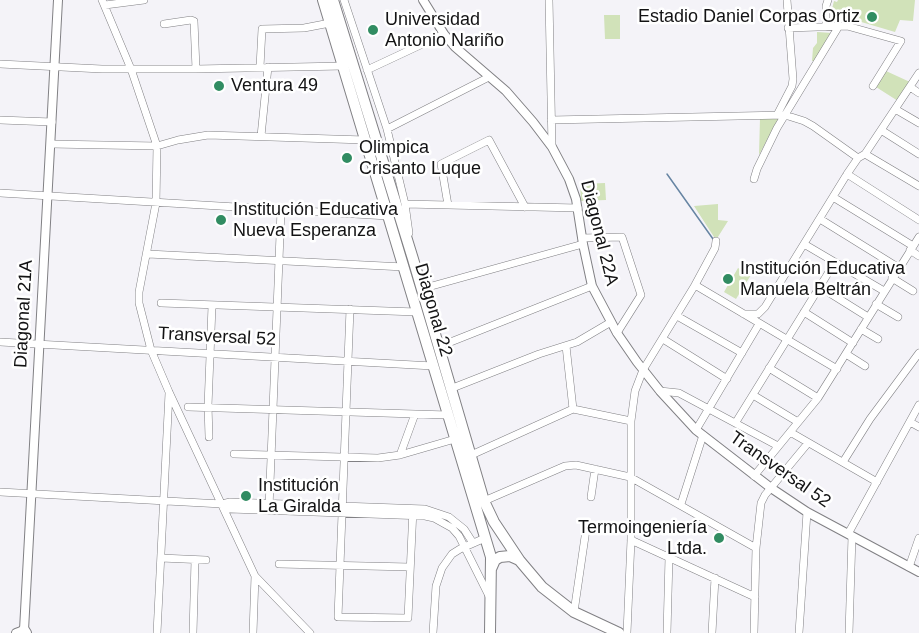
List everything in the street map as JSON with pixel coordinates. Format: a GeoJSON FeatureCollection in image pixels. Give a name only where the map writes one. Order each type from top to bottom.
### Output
{"type":"FeatureCollection","features":[{"type":"Feature","properties":{"kind":"main road","name":"Diagonal 22"},"geometry":{"type":"LineString","coordinates":[[323,0],[491,557],[490,633]]}},
{"type":"Feature","properties":{"kind":"main road","name":"Diagonal 22"},"geometry":{"type":"LineString","coordinates":[[333,0],[413,259],[484,501],[494,522],[520,561],[542,586],[574,612],[619,633]]}},
{"type":"Feature","properties":{"kind":"main road"},"geometry":{"type":"LineString","coordinates":[[485,538],[494,530],[494,522]]}},
{"type":"Feature","properties":{"kind":"main road"},"geometry":{"type":"LineString","coordinates":[[491,569],[492,564],[500,557],[510,556],[520,561]]}},
{"type":"Feature","properties":{"kind":"street","name":"Diagonal 21A"},"geometry":{"type":"LineString","coordinates":[[22,632],[58,0]]}},
{"type":"Feature","properties":{"kind":"street"},"geometry":{"type":"LineString","coordinates":[[144,0],[104,3],[131,69],[157,146],[156,203],[141,282],[140,303],[151,350],[255,576],[310,633]]}},
{"type":"Feature","properties":{"kind":"street"},"geometry":{"type":"LineString","coordinates":[[344,0],[387,129],[405,204],[413,259]]}},
{"type":"Feature","properties":{"kind":"street","name":"Diagonal 22A"},"geometry":{"type":"LineString","coordinates":[[423,0],[444,34],[462,54],[506,91],[552,147],[569,179],[578,208],[582,241],[592,286],[617,333],[643,370]]}},
{"type":"Feature","properties":{"kind":"street"},"geometry":{"type":"LineString","coordinates":[[549,0],[552,147]]}},
{"type":"Feature","properties":{"kind":"street"},"geometry":{"type":"LineString","coordinates":[[777,115],[793,81],[786,0]]}},
{"type":"Feature","properties":{"kind":"street"},"geometry":{"type":"LineString","coordinates":[[826,27],[828,0]]}},
{"type":"Feature","properties":{"kind":"street"},"geometry":{"type":"LineString","coordinates":[[164,24],[194,21],[196,69]]}},
{"type":"Feature","properties":{"kind":"street"},"geometry":{"type":"LineString","coordinates":[[261,136],[264,67],[262,29],[304,28],[330,23]]}},
{"type":"Feature","properties":{"kind":"street"},"geometry":{"type":"LineString","coordinates":[[754,179],[761,160],[785,115],[839,26]]}},
{"type":"Feature","properties":{"kind":"street"},"geometry":{"type":"LineString","coordinates":[[788,28],[857,27],[901,41],[873,86]]}},
{"type":"Feature","properties":{"kind":"street"},"geometry":{"type":"LineString","coordinates":[[367,70],[444,34]]}},
{"type":"Feature","properties":{"kind":"street"},"geometry":{"type":"LineString","coordinates":[[0,64],[131,69],[343,66]]}},
{"type":"Feature","properties":{"kind":"street"},"geometry":{"type":"LineString","coordinates":[[744,314],[753,315],[763,310],[847,174],[881,130],[919,73]]}},
{"type":"Feature","properties":{"kind":"street"},"geometry":{"type":"LineString","coordinates":[[387,129],[489,77]]}},
{"type":"Feature","properties":{"kind":"street"},"geometry":{"type":"LineString","coordinates":[[910,87],[919,93]]}},
{"type":"Feature","properties":{"kind":"street"},"geometry":{"type":"LineString","coordinates":[[895,109],[919,123]]}},
{"type":"Feature","properties":{"kind":"street"},"geometry":{"type":"LineString","coordinates":[[533,122],[539,126],[545,126],[551,120],[785,115],[813,126],[862,156],[919,186]]}},
{"type":"Feature","properties":{"kind":"street"},"geometry":{"type":"LineString","coordinates":[[0,120],[52,122]]}},
{"type":"Feature","properties":{"kind":"street"},"geometry":{"type":"LineString","coordinates":[[881,130],[919,154]]}},
{"type":"Feature","properties":{"kind":"street"},"geometry":{"type":"LineString","coordinates":[[51,144],[157,146],[208,135],[365,140]]}},
{"type":"Feature","properties":{"kind":"street"},"geometry":{"type":"LineString","coordinates":[[448,205],[441,164],[489,140],[525,207]]}},
{"type":"Feature","properties":{"kind":"street"},"geometry":{"type":"LineString","coordinates":[[847,174],[919,220]]}},
{"type":"Feature","properties":{"kind":"street"},"geometry":{"type":"LineString","coordinates":[[0,193],[388,216]]}},
{"type":"Feature","properties":{"kind":"street"},"geometry":{"type":"LineString","coordinates":[[833,197],[911,248],[919,256]]}},
{"type":"Feature","properties":{"kind":"street"},"geometry":{"type":"LineString","coordinates":[[405,204],[578,208]]}},
{"type":"Feature","properties":{"kind":"street"},"geometry":{"type":"LineString","coordinates":[[269,507],[282,210]]}},
{"type":"Feature","properties":{"kind":"street"},"geometry":{"type":"LineString","coordinates":[[820,219],[899,268]]}},
{"type":"Feature","properties":{"kind":"street"},"geometry":{"type":"LineString","coordinates":[[421,289],[582,241],[622,237],[641,295],[617,333]]}},
{"type":"Feature","properties":{"kind":"street"},"geometry":{"type":"LineString","coordinates":[[754,476],[818,398],[919,237]]}},
{"type":"Feature","properties":{"kind":"street"},"geometry":{"type":"LineString","coordinates":[[627,633],[631,540],[631,421],[635,391],[643,370],[695,285],[715,248],[716,241]]}},
{"type":"Feature","properties":{"kind":"street"},"geometry":{"type":"LineString","coordinates":[[804,244],[884,291]]}},
{"type":"Feature","properties":{"kind":"street"},"geometry":{"type":"LineString","coordinates":[[148,254],[404,267]]}},
{"type":"Feature","properties":{"kind":"street"},"geometry":{"type":"LineString","coordinates":[[736,422],[835,262]]}},
{"type":"Feature","properties":{"kind":"street"},"geometry":{"type":"LineString","coordinates":[[892,278],[913,291]]}},
{"type":"Feature","properties":{"kind":"street"},"geometry":{"type":"LineString","coordinates":[[695,285],[837,369]]}},
{"type":"Feature","properties":{"kind":"street"},"geometry":{"type":"LineString","coordinates":[[438,347],[592,286]]}},
{"type":"Feature","properties":{"kind":"street"},"geometry":{"type":"LineString","coordinates":[[820,287],[868,317]]}},
{"type":"Feature","properties":{"kind":"street"},"geometry":{"type":"LineString","coordinates":[[161,303],[417,312]]}},
{"type":"Feature","properties":{"kind":"street"},"geometry":{"type":"LineString","coordinates":[[876,304],[898,317]]}},
{"type":"Feature","properties":{"kind":"street"},"geometry":{"type":"LineString","coordinates":[[209,437],[212,306]]}},
{"type":"Feature","properties":{"kind":"street"},"geometry":{"type":"LineString","coordinates":[[350,309],[338,617],[408,618],[413,512]]}},
{"type":"Feature","properties":{"kind":"street"},"geometry":{"type":"LineString","coordinates":[[804,312],[853,343]]}},
{"type":"Feature","properties":{"kind":"street"},"geometry":{"type":"LineString","coordinates":[[677,316],[742,353]]}},
{"type":"Feature","properties":{"kind":"street"},"geometry":{"type":"LineString","coordinates":[[450,390],[539,354],[586,338],[611,322]]}},
{"type":"Feature","properties":{"kind":"street"},"geometry":{"type":"LineString","coordinates":[[681,504],[699,433],[710,409],[759,324]]}},
{"type":"Feature","properties":{"kind":"street"},"geometry":{"type":"LineString","coordinates":[[861,329],[878,339]]}},
{"type":"Feature","properties":{"kind":"street"},"geometry":{"type":"LineString","coordinates":[[663,339],[727,379]]}},
{"type":"Feature","properties":{"kind":"street","name":"Transversal 52"},"geometry":{"type":"LineString","coordinates":[[0,342],[433,366]]}},
{"type":"Feature","properties":{"kind":"street"},"geometry":{"type":"LineString","coordinates":[[566,346],[573,408]]}},
{"type":"Feature","properties":{"kind":"street"},"geometry":{"type":"LineString","coordinates":[[843,462],[870,419],[919,353]]}},
{"type":"Feature","properties":{"kind":"street"},"geometry":{"type":"LineString","coordinates":[[846,354],[865,366]]}},
{"type":"Feature","properties":{"kind":"street"},"geometry":{"type":"LineString","coordinates":[[769,368],[818,398]]}},
{"type":"Feature","properties":{"kind":"street","name":"Transversal 52"},"geometry":{"type":"LineString","coordinates":[[643,370],[699,433],[754,476],[807,512],[919,572]]}},
{"type":"Feature","properties":{"kind":"street"},"geometry":{"type":"LineString","coordinates":[[660,391],[679,393],[778,446]]}},
{"type":"Feature","properties":{"kind":"street"},"geometry":{"type":"LineString","coordinates":[[157,633],[169,392]]}},
{"type":"Feature","properties":{"kind":"street"},"geometry":{"type":"LineString","coordinates":[[753,395],[798,423]]}},
{"type":"Feature","properties":{"kind":"street"},"geometry":{"type":"LineString","coordinates":[[849,633],[850,535],[919,405]]}},
{"type":"Feature","properties":{"kind":"street"},"geometry":{"type":"LineString","coordinates":[[188,407],[448,415]]}},
{"type":"Feature","properties":{"kind":"street"},"geometry":{"type":"LineString","coordinates":[[469,456],[573,408],[631,421]]}},
{"type":"Feature","properties":{"kind":"street"},"geometry":{"type":"LineString","coordinates":[[400,455],[415,414]]}},
{"type":"Feature","properties":{"kind":"street"},"geometry":{"type":"LineString","coordinates":[[910,422],[919,427]]}},
{"type":"Feature","properties":{"kind":"street"},"geometry":{"type":"LineString","coordinates":[[790,432],[877,482]]}},
{"type":"Feature","properties":{"kind":"street"},"geometry":{"type":"LineString","coordinates":[[234,454],[378,458],[400,455],[455,438]]}},
{"type":"Feature","properties":{"kind":"street"},"geometry":{"type":"LineString","coordinates":[[754,633],[756,548],[761,503],[808,443]]}},
{"type":"Feature","properties":{"kind":"street"},"geometry":{"type":"LineString","coordinates":[[484,501],[565,466],[576,465],[630,477],[756,548]]}},
{"type":"Feature","properties":{"kind":"street"},"geometry":{"type":"LineString","coordinates":[[591,497],[595,469]]}},
{"type":"Feature","properties":{"kind":"street"},"geometry":{"type":"LineString","coordinates":[[0,492],[222,504],[230,502],[269,507],[434,511],[449,517],[464,529],[473,543]]}},
{"type":"Feature","properties":{"kind":"street"},"geometry":{"type":"LineString","coordinates":[[413,512],[441,521],[452,528],[465,546],[490,600]]}},
{"type":"Feature","properties":{"kind":"street"},"geometry":{"type":"LineString","coordinates":[[800,633],[807,512]]}},
{"type":"Feature","properties":{"kind":"street"},"geometry":{"type":"LineString","coordinates":[[574,612],[587,523]]}},
{"type":"Feature","properties":{"kind":"street"},"geometry":{"type":"LineString","coordinates":[[433,633],[439,574],[447,560],[465,546],[485,538]]}},
{"type":"Feature","properties":{"kind":"street"},"geometry":{"type":"LineString","coordinates":[[909,567],[919,538]]}},
{"type":"Feature","properties":{"kind":"street"},"geometry":{"type":"LineString","coordinates":[[631,540],[755,597]]}},
{"type":"Feature","properties":{"kind":"street"},"geometry":{"type":"LineString","coordinates":[[667,633],[669,557]]}},
{"type":"Feature","properties":{"kind":"street"},"geometry":{"type":"LineString","coordinates":[[161,558],[206,560]]}},
{"type":"Feature","properties":{"kind":"street"},"geometry":{"type":"LineString","coordinates":[[193,633],[195,560]]}},
{"type":"Feature","properties":{"kind":"street"},"geometry":{"type":"LineString","coordinates":[[279,564],[410,567]]}},
{"type":"Feature","properties":{"kind":"street"},"geometry":{"type":"LineString","coordinates":[[253,633],[255,576]]}},
{"type":"Feature","properties":{"kind":"street"},"geometry":{"type":"LineString","coordinates":[[712,633],[715,578]]}},
{"type":"Feature","properties":{"kind":"green space","name":"Estadio Daniel Corpas Ortiz"},"geometry":{"type":"Polygon","coordinates":[[[915,0],[913,21],[900,20],[895,32],[831,13],[834,1],[915,0]]]}},
{"type":"Feature","properties":{"kind":"green space"},"geometry":{"type":"Polygon","coordinates":[[[604,15],[620,15],[620,39],[605,39],[604,15]]]}},
{"type":"Feature","properties":{"kind":"green space"},"geometry":{"type":"Polygon","coordinates":[[[817,32],[832,33],[815,61],[812,61],[813,48],[817,43],[817,32]]]}},
{"type":"Feature","properties":{"kind":"green space"},"geometry":{"type":"Polygon","coordinates":[[[886,71],[910,82],[898,101],[876,87],[886,71]]]}},
{"type":"Feature","properties":{"kind":"green space"},"geometry":{"type":"Polygon","coordinates":[[[760,118],[779,118],[759,155],[760,118]]]}},
{"type":"Feature","properties":{"kind":"green space"},"geometry":{"type":"Polygon","coordinates":[[[605,183],[606,200],[581,201],[580,184],[605,183]]]}},
{"type":"Feature","properties":{"kind":"green space"},"geometry":{"type":"Polygon","coordinates":[[[718,204],[718,220],[728,221],[716,240],[694,206],[718,204]]]}},
{"type":"Feature","properties":{"kind":"green space"},"geometry":{"type":"Polygon","coordinates":[[[738,268],[751,275],[736,299],[724,292],[738,268]]]}},
{"type":"Feature","properties":{"kind":"waterway"},"geometry":{"type":"LineString","coordinates":[[667,174],[713,239]]}},
{"type":"Feature","properties":{"kind":"place","name":"Estadio Daniel Corpas Ortiz"},"geometry":{"type":"Point","coordinates":[872,17]}},
{"type":"Feature","properties":{"kind":"place","name":"Universidad Antonio Nariño"},"geometry":{"type":"Point","coordinates":[373,30]}},
{"type":"Feature","properties":{"kind":"place","name":"Ventura 49"},"geometry":{"type":"Point","coordinates":[219,86]}},
{"type":"Feature","properties":{"kind":"place","name":"Olimpica Crisanto Luque"},"geometry":{"type":"Point","coordinates":[347,158]}},
{"type":"Feature","properties":{"kind":"place","name":"Institución Educativa Nueva Esperanza"},"geometry":{"type":"Point","coordinates":[221,220]}},
{"type":"Feature","properties":{"kind":"place","name":"Institución Educativa Manuela Beltrán"},"geometry":{"type":"Point","coordinates":[728,279]}},
{"type":"Feature","properties":{"kind":"place","name":"Institución La Giralda"},"geometry":{"type":"Point","coordinates":[246,496]}},
{"type":"Feature","properties":{"kind":"place","name":"Termoingeniería Ltda."},"geometry":{"type":"Point","coordinates":[719,538]}}]}
